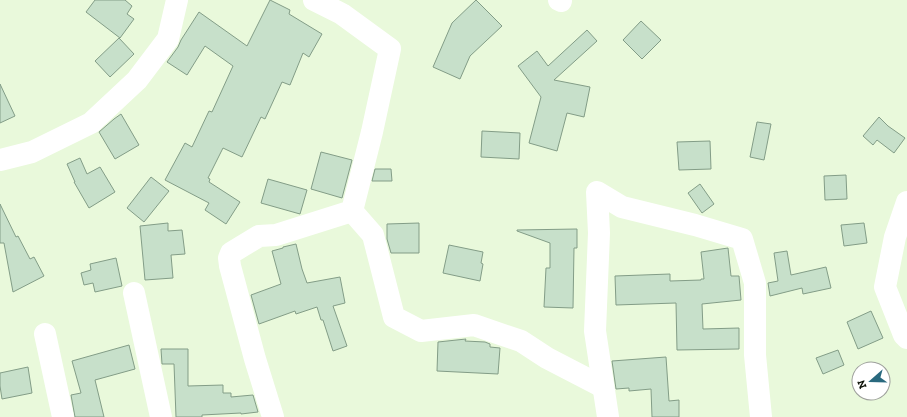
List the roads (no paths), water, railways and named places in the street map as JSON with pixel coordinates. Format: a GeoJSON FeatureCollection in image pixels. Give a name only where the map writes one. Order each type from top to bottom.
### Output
{"type":"FeatureCollection","features":[{"type":"Feature","properties":{"kind":"street"},"geometry":{"type":"LineString","coordinates":[[0,160],[32,152],[91,123],[137,80],[168,39],[177,0]]}},
{"type":"Feature","properties":{"kind":"street"},"geometry":{"type":"LineString","coordinates":[[314,0],[342,14],[390,49],[372,132],[352,211]]}},
{"type":"Feature","properties":{"kind":"street"},"geometry":{"type":"LineString","coordinates":[[608,417],[595,331],[599,233],[597,192],[622,207],[695,225],[742,239],[755,283],[754,355],[761,417]]}},
{"type":"Feature","properties":{"kind":"street"},"geometry":{"type":"LineString","coordinates":[[907,202],[894,237],[885,287],[904,335],[907,338]]}},
{"type":"Feature","properties":{"kind":"street"},"geometry":{"type":"LineString","coordinates":[[352,211],[373,235],[394,317],[422,331],[474,325],[521,341],[547,358],[603,387]]}},
{"type":"Feature","properties":{"kind":"street"},"geometry":{"type":"LineString","coordinates":[[273,417],[255,359],[229,258],[231,253],[258,236],[276,235],[352,211]]}},
{"type":"Feature","properties":{"kind":"street"},"geometry":{"type":"LineString","coordinates":[[134,292],[161,417]]}},
{"type":"Feature","properties":{"kind":"street"},"geometry":{"type":"LineString","coordinates":[[44,334],[63,417]]}}]}
